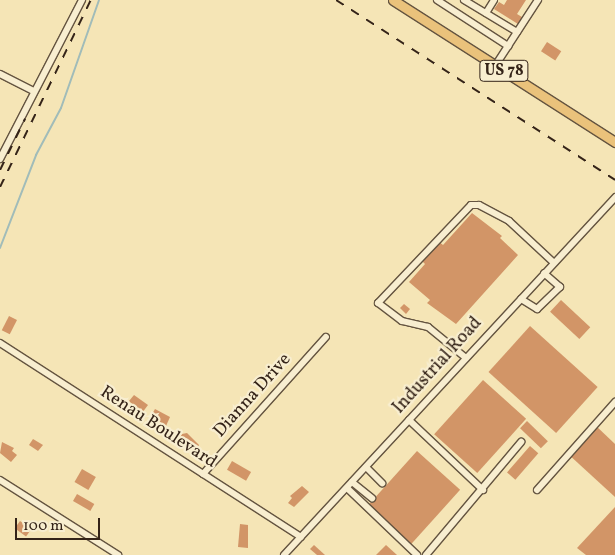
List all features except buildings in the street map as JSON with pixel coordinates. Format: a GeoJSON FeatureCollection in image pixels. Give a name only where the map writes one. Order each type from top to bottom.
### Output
{"type":"FeatureCollection","features":[{"type":"Feature","properties":{"kind":"main road","name":"US 78"},"geometry":{"type":"LineString","coordinates":[[393,0],[615,142]]}},
{"type":"Feature","properties":{"kind":"street"},"geometry":{"type":"LineString","coordinates":[[0,159],[32,91],[82,0]]}},
{"type":"Feature","properties":{"kind":"street"},"geometry":{"type":"LineString","coordinates":[[437,0],[508,46]]}},
{"type":"Feature","properties":{"kind":"street"},"geometry":{"type":"LineString","coordinates":[[464,0],[517,32]]}},
{"type":"Feature","properties":{"kind":"street"},"geometry":{"type":"LineString","coordinates":[[486,13],[494,0]]}},
{"type":"Feature","properties":{"kind":"street"},"geometry":{"type":"LineString","coordinates":[[495,66],[538,0]]}},
{"type":"Feature","properties":{"kind":"street"},"geometry":{"type":"LineString","coordinates":[[0,74],[32,91]]}},
{"type":"Feature","properties":{"kind":"street","name":"Industrial Road"},"geometry":{"type":"LineString","coordinates":[[284,555],[615,197]]}},
{"type":"Feature","properties":{"kind":"street"},"geometry":{"type":"LineString","coordinates":[[466,358],[428,327],[402,321],[378,303],[464,209],[479,205],[494,211],[509,221],[553,262]]}},
{"type":"Feature","properties":{"kind":"street"},"geometry":{"type":"LineString","coordinates":[[521,298],[537,309],[560,287],[544,273]]}},
{"type":"Feature","properties":{"kind":"street","name":"Dianna Drive"},"geometry":{"type":"LineString","coordinates":[[203,474],[326,337]]}},
{"type":"Feature","properties":{"kind":"street","name":"Renau Boulevard"},"geometry":{"type":"LineString","coordinates":[[0,343],[300,537]]}},
{"type":"Feature","properties":{"kind":"street"},"geometry":{"type":"LineString","coordinates":[[536,490],[615,402]]}},
{"type":"Feature","properties":{"kind":"street"},"geometry":{"type":"LineString","coordinates":[[409,420],[483,490]]}},
{"type":"Feature","properties":{"kind":"street"},"geometry":{"type":"LineString","coordinates":[[426,555],[483,490],[521,442]]}},
{"type":"Feature","properties":{"kind":"street"},"geometry":{"type":"LineString","coordinates":[[366,467],[382,483]]}},
{"type":"Feature","properties":{"kind":"street"},"geometry":{"type":"LineString","coordinates":[[0,480],[118,555]]}},
{"type":"Feature","properties":{"kind":"street"},"geometry":{"type":"LineString","coordinates":[[352,482],[372,498]]}},
{"type":"Feature","properties":{"kind":"street"},"geometry":{"type":"LineString","coordinates":[[347,488],[417,555]]}},
{"type":"Feature","properties":{"kind":"waterway"},"geometry":{"type":"LineString","coordinates":[[0,248],[36,155],[61,108],[99,0]]}},
{"type":"Feature","properties":{"kind":"railway"},"geometry":{"type":"LineString","coordinates":[[0,187],[91,0]]}},
{"type":"Feature","properties":{"kind":"railway"},"geometry":{"type":"LineString","coordinates":[[336,0],[615,180]]}},
{"type":"Feature","properties":{"kind":"railway"},"geometry":{"type":"LineString","coordinates":[[0,170],[25,119]]}}]}
